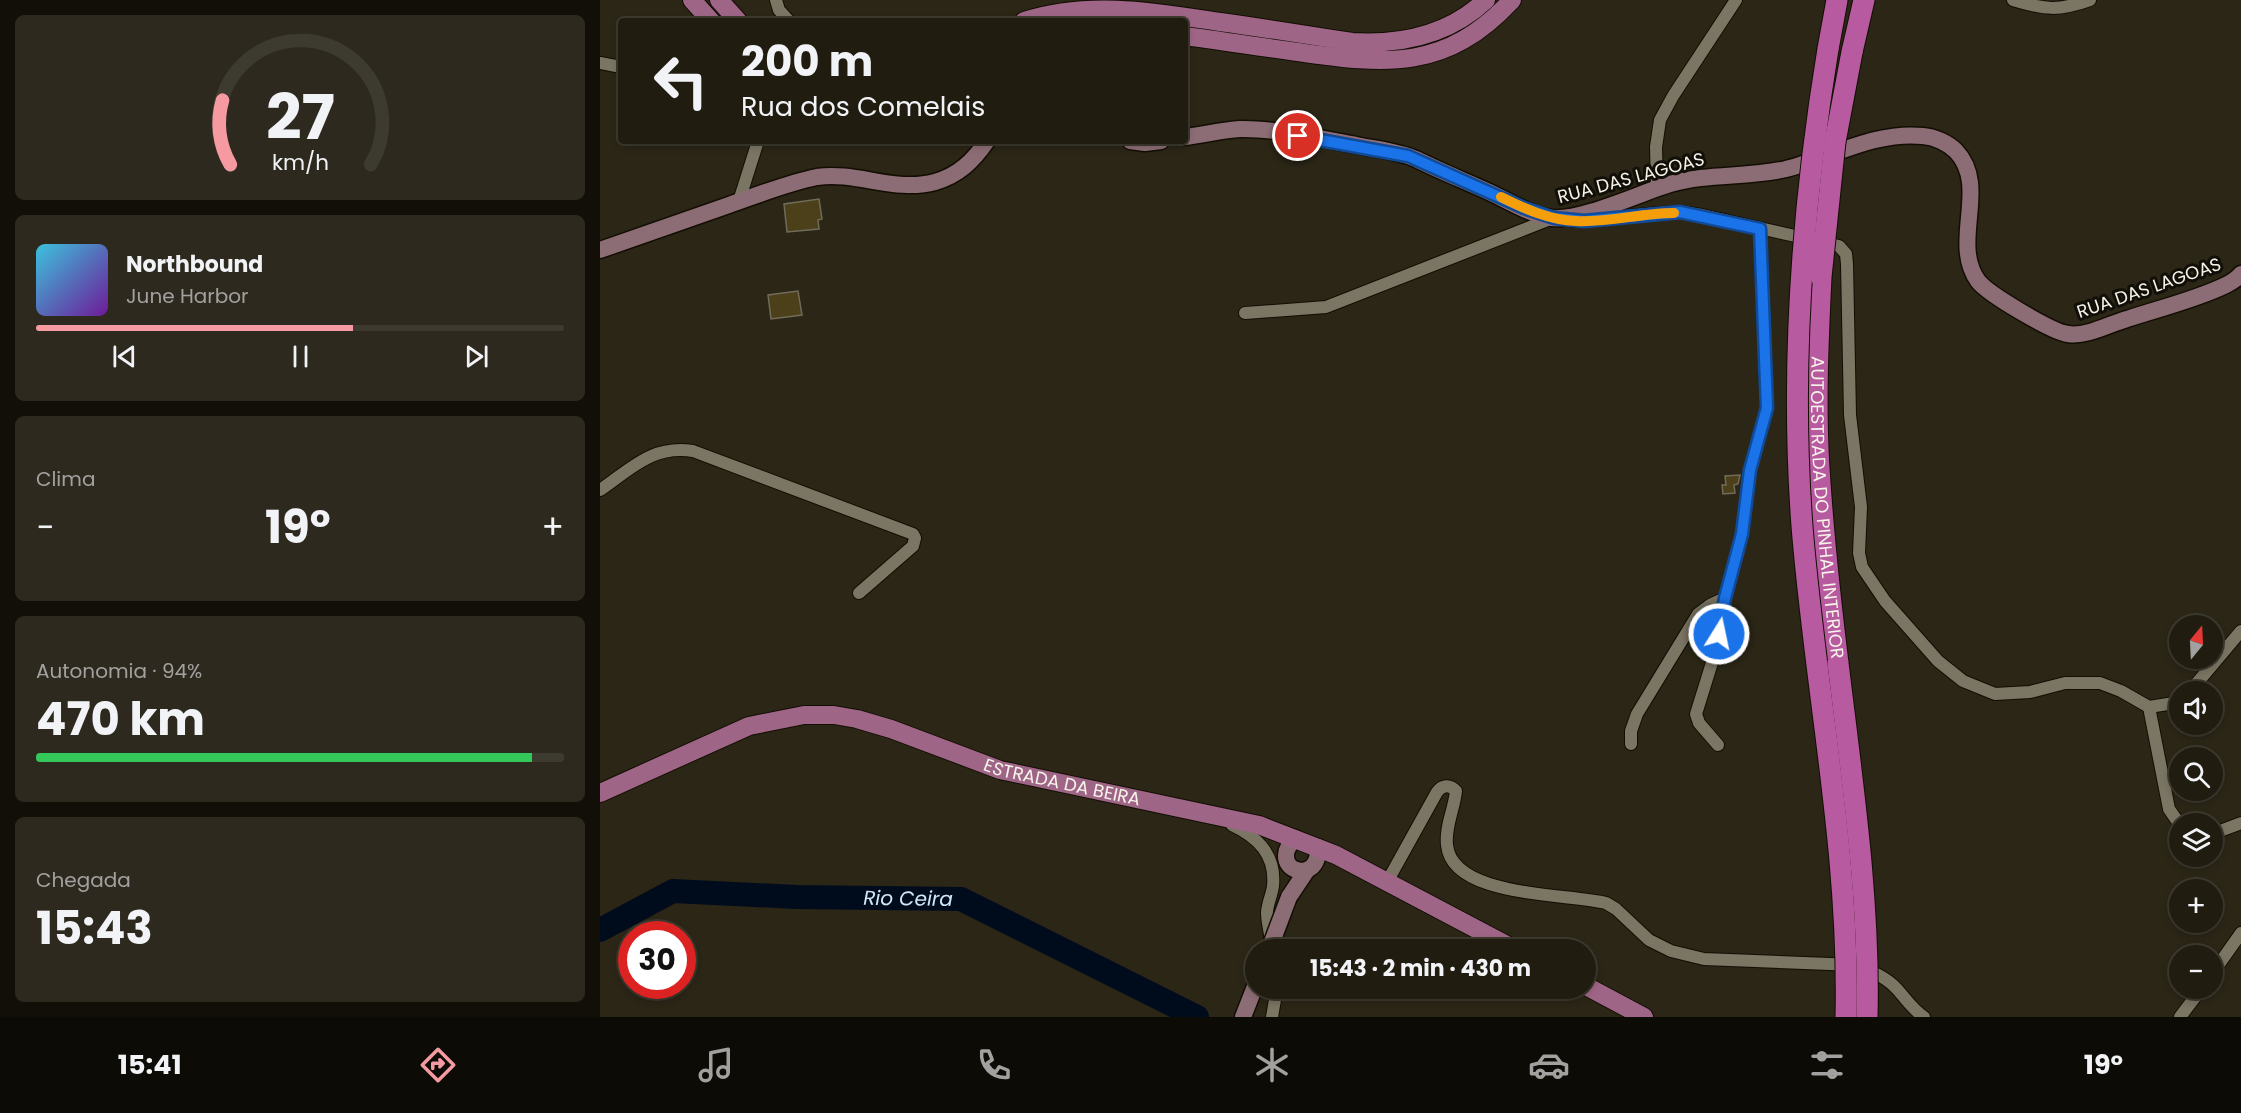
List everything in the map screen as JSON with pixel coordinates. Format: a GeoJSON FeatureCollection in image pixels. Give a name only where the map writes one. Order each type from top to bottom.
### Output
{"type":"FeatureCollection","features":[{"type":"Feature","properties":{"kind":"highway","name":"AUTOESTRADA DO PINHAL INTERIOR"},"geometry":{"type":"LineString","coordinates":[[1837,0],[1809,178],[1801,283],[1797,392],[1802,525],[1840,848],[1847,956],[1846,1017]]}},
{"type":"Feature","properties":{"kind":"highway","name":"AUTOESTRADA DO PINHAL INTERIOR"},"geometry":{"type":"LineString","coordinates":[[1864,0],[1835,142],[1818,327],[1818,417],[1819,467],[1828,576],[1859,843],[1867,1017]]}},
{"type":"Feature","properties":{"kind":"main road"},"geometry":{"type":"LineString","coordinates":[[692,0],[708,18]]}},
{"type":"Feature","properties":{"kind":"main road"},"geometry":{"type":"LineString","coordinates":[[719,0],[735,18]]}},
{"type":"Feature","properties":{"kind":"main road"},"geometry":{"type":"LineString","coordinates":[[1036,18],[1065,11],[1121,9],[1170,14],[1353,42],[1375,43],[1396,42],[1433,33],[1465,17],[1486,0]]}},
{"type":"Feature","properties":{"kind":"main road"},"geometry":{"type":"LineString","coordinates":[[1188,36],[1353,60],[1395,61],[1431,53],[1468,38],[1492,20],[1512,0]]}},
{"type":"Feature","properties":{"kind":"main road","name":"ESTRADA DA BEIRA"},"geometry":{"type":"LineString","coordinates":[[600,793],[749,726],[804,715],[834,715],[891,729],[1000,770],[1259,825],[1336,855],[1495,939]]}},
{"type":"Feature","properties":{"kind":"main road"},"geometry":{"type":"LineString","coordinates":[[1596,991],[1644,1017]]}},
{"type":"Feature","properties":{"kind":"street"},"geometry":{"type":"LineString","coordinates":[[776,0],[779,10],[786,18]]}},
{"type":"Feature","properties":{"kind":"street"},"geometry":{"type":"LineString","coordinates":[[1657,188],[1656,147],[1660,120],[1673,96],[1736,0]]}},
{"type":"Feature","properties":{"kind":"street"},"geometry":{"type":"LineString","coordinates":[[2013,0],[2038,8],[2068,8],[2090,0]]}},
{"type":"Feature","properties":{"kind":"street"},"geometry":{"type":"LineString","coordinates":[[600,63],[618,66]]}},
{"type":"Feature","properties":{"kind":"street","name":"RUA DAS LAGOAS"},"geometry":{"type":"LineString","coordinates":[[1188,137],[1234,130],[1252,130],[1322,139],[1399,154],[1524,208],[1554,218],[1599,210],[1657,188],[1698,178],[1786,169],[1879,139],[1924,136],[1938,139],[1952,147],[1966,164],[1971,180],[1968,247],[1970,263],[1979,281],[2003,300],[2063,333],[2083,333],[2202,295],[2240,279]]}},
{"type":"Feature","properties":{"kind":"street"},"geometry":{"type":"LineString","coordinates":[[739,201],[757,144]]}},
{"type":"Feature","properties":{"kind":"street"},"geometry":{"type":"LineString","coordinates":[[600,250],[774,188],[817,177],[838,176],[900,184],[931,183],[960,171],[973,160],[985,144]]}},
{"type":"Feature","properties":{"kind":"street"},"geometry":{"type":"LineString","coordinates":[[1245,313],[1326,307],[1554,218],[1584,221],[1680,212],[1832,243],[1843,249],[1846,254],[1850,415],[1861,507],[1859,553],[1862,567],[1885,601],[1938,661],[1963,681],[1995,694],[2030,692],[2065,683],[2100,682],[2149,707],[2169,704]]}},
{"type":"Feature","properties":{"kind":"street"},"geometry":{"type":"LineString","coordinates":[[1718,745],[1699,723],[1696,714],[1715,653],[1725,598],[1742,534],[1750,470],[1767,408],[1760,229]]}},
{"type":"Feature","properties":{"kind":"street"},"geometry":{"type":"LineString","coordinates":[[600,490],[656,453],[667,450],[693,451],[913,534],[915,538],[913,546],[859,593]]}},
{"type":"Feature","properties":{"kind":"street"},"geometry":{"type":"LineString","coordinates":[[1631,744],[1631,731],[1637,714],[1698,614],[1725,598]]}},
{"type":"Feature","properties":{"kind":"street"},"geometry":{"type":"LineString","coordinates":[[2199,681],[2241,631]]}},
{"type":"Feature","properties":{"kind":"street"},"geometry":{"type":"LineString","coordinates":[[2149,707],[2169,809],[2172,813]]}},
{"type":"Feature","properties":{"kind":"street"},"geometry":{"type":"LineString","coordinates":[[1387,882],[1437,792],[1440,788],[1447,786],[1456,791],[1447,826],[1447,848],[1455,864],[1473,879],[1502,888],[1606,903],[1616,909],[1648,940],[1671,951],[1704,959],[1856,965],[1875,972],[1895,987],[1916,1012],[1924,1017]]}},
{"type":"Feature","properties":{"kind":"street"},"geometry":{"type":"LineString","coordinates":[[1209,814],[1249,832],[1265,850],[1270,862],[1273,884],[1267,912],[1269,939]]}},
{"type":"Feature","properties":{"kind":"street"},"geometry":{"type":"LineString","coordinates":[[2223,830],[2241,823]]}},
{"type":"Feature","properties":{"kind":"street"},"geometry":{"type":"LineString","coordinates":[[1259,825],[1277,841],[1288,861],[1297,871],[1309,869],[1336,855]]}},
{"type":"Feature","properties":{"kind":"street"},"geometry":{"type":"LineString","coordinates":[[1288,897],[1287,848],[1294,838]]}},
{"type":"Feature","properties":{"kind":"street"},"geometry":{"type":"LineString","coordinates":[[1274,939],[1288,897],[1316,863],[1318,847]]}},
{"type":"Feature","properties":{"kind":"street"},"geometry":{"type":"LineString","coordinates":[[2223,958],[2241,933]]}},
{"type":"Feature","properties":{"kind":"street"},"geometry":{"type":"LineString","coordinates":[[1243,1017],[1250,999]]}},
{"type":"Feature","properties":{"kind":"street"},"geometry":{"type":"LineString","coordinates":[[1272,1017],[1275,999]]}},
{"type":"Feature","properties":{"kind":"street"},"geometry":{"type":"LineString","coordinates":[[2180,1017],[2194,999]]}},
{"type":"Feature","properties":{"kind":"building"},"geometry":{"type":"Polygon","coordinates":[[[819,199],[822,219],[818,220],[819,229],[787,232],[784,204],[819,199]]]}},
{"type":"Feature","properties":{"kind":"building"},"geometry":{"type":"Polygon","coordinates":[[[798,291],[802,315],[771,319],[768,295],[798,291]]]}},
{"type":"Feature","properties":{"kind":"building"},"geometry":{"type":"Polygon","coordinates":[[[1740,475],[1738,484],[1734,485],[1735,493],[1723,494],[1722,485],[1726,485],[1725,476],[1740,475]]]}},
{"type":"Feature","properties":{"kind":"waterway","name":"Rio Ceira"},"geometry":{"type":"LineString","coordinates":[[600,930],[673,891],[797,897],[961,899],[1197,1017]]}},
{"type":"Feature","properties":{"kind":"slow traffic"},"geometry":{"type":"LineString","coordinates":[[1501,197],[1540,214],[1569,220],[1584,221],[1674,213]]}},
{"type":"Feature","properties":{"kind":"route"},"geometry":{"type":"LineString","coordinates":[[1298,136],[1408,156],[1524,208],[1554,218],[1584,221],[1680,212],[1760,229],[1767,408],[1750,470],[1742,534],[1725,598],[1719,634]]}}]}
